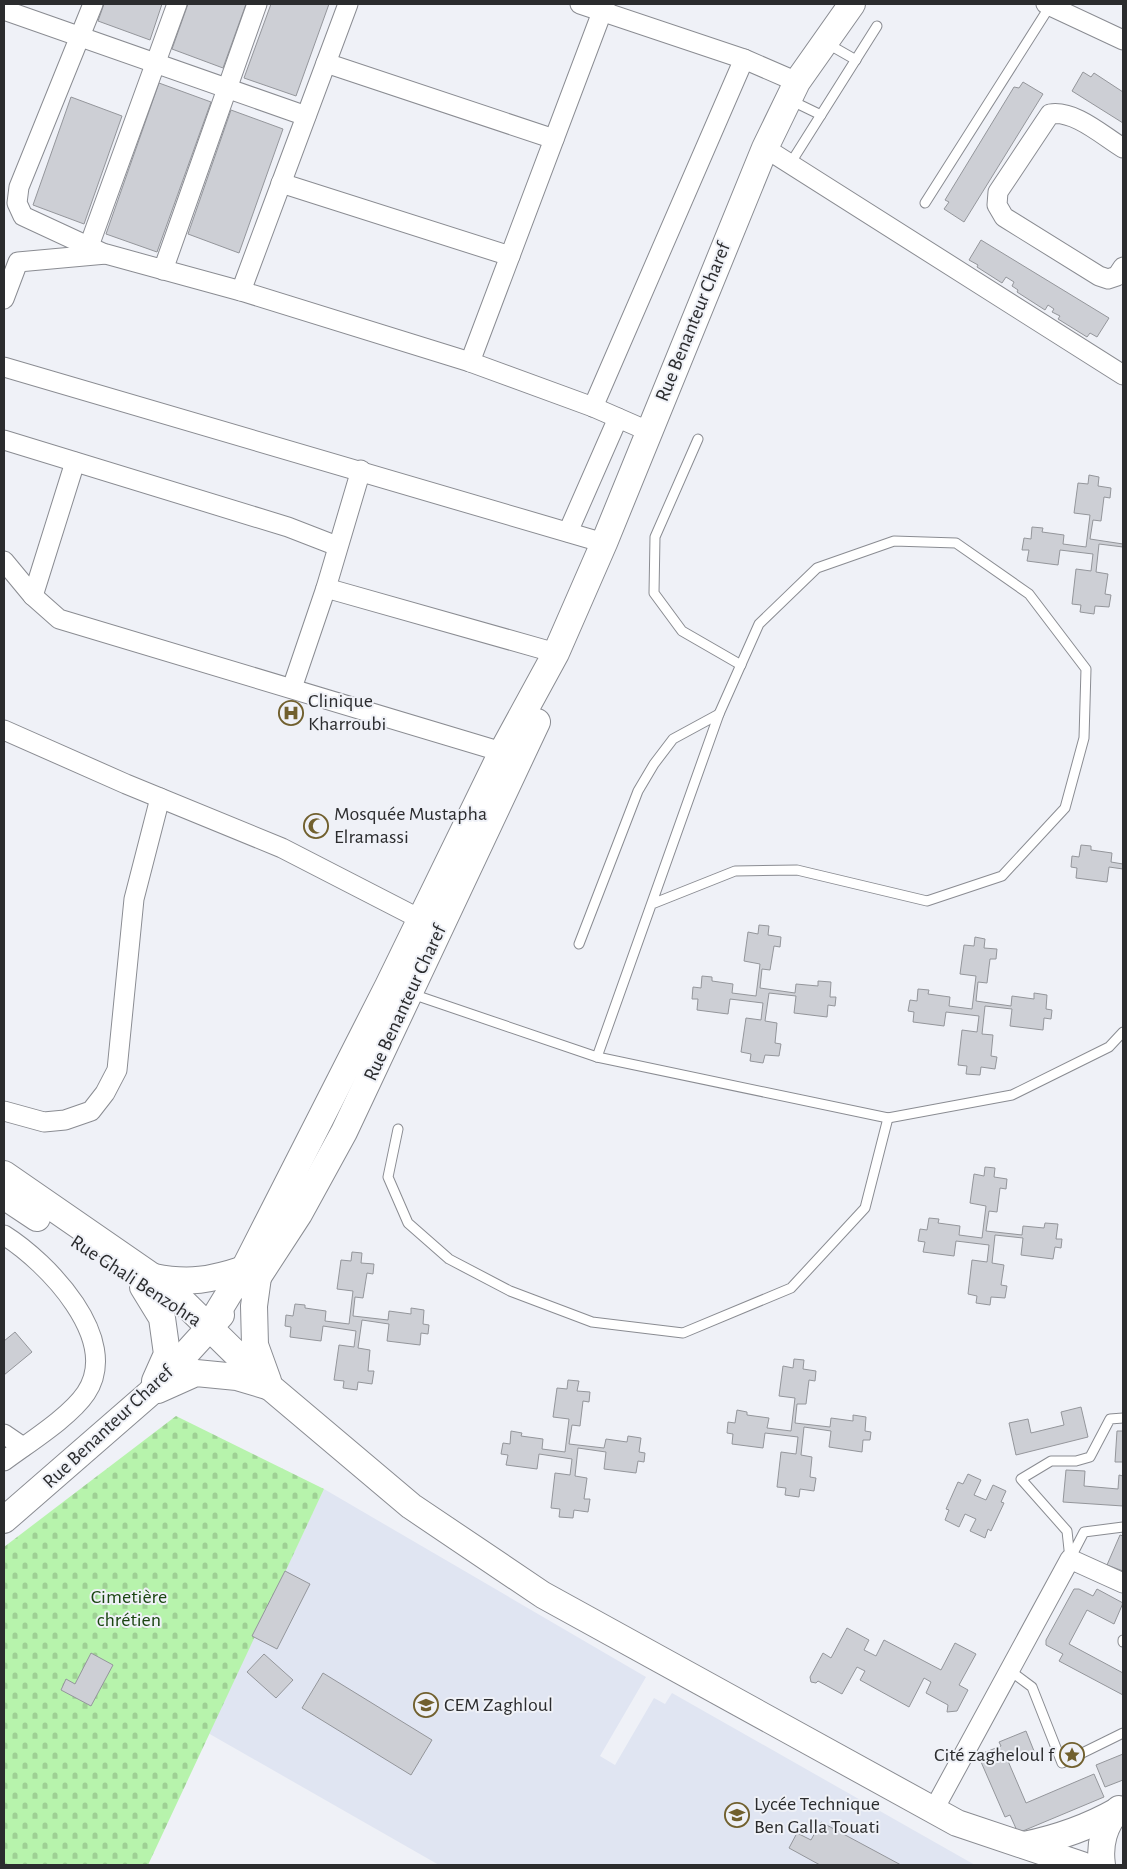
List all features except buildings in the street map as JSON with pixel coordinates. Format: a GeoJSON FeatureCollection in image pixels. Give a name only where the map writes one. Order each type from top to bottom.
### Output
{"type":"FeatureCollection","features":[{"type":"Feature","properties":{"kind":"main road","name":"Rue Benanteur Charef"},"geometry":{"type":"LineString","coordinates":[[399,990],[420,919],[502,752],[556,653],[604,543],[648,431],[765,148],[793,91],[852,4]]}},
{"type":"Feature","properties":{"kind":"main road","name":"Rue Benanteur Charef"},"geometry":{"type":"LineString","coordinates":[[4,1520],[25,1504],[150,1393],[208,1328],[251,1273],[540,715],[556,653]]}},
{"type":"Feature","properties":{"kind":"main road","name":"Rue Ghali Benzohra"},"geometry":{"type":"LineString","coordinates":[[4,1174],[148,1282]]}},
{"type":"Feature","properties":{"kind":"main road","name":"Rue Ghali Benzohra"},"geometry":{"type":"LineString","coordinates":[[4,1196],[148,1282],[169,1288],[270,1387],[411,1506],[543,1595],[933,1811],[979,1832],[1082,1865]]}},
{"type":"Feature","properties":{"kind":"main road"},"geometry":{"type":"LineString","coordinates":[[150,1393],[167,1354],[162,1318],[148,1282],[204,1280],[251,1273],[254,1306],[254,1345],[270,1387]]}},
{"type":"Feature","properties":{"kind":"main road"},"geometry":{"type":"LineString","coordinates":[[150,1393],[196,1373],[237,1377],[270,1387]]}},
{"type":"Feature","properties":{"kind":"main road"},"geometry":{"type":"LineString","coordinates":[[1022,1845],[1076,1832],[1120,1808]]}},
{"type":"Feature","properties":{"kind":"main road"},"geometry":{"type":"LineString","coordinates":[[1102,1865],[1100,1850],[1103,1836],[1120,1808]]}},
{"type":"Feature","properties":{"kind":"street"},"geometry":{"type":"LineString","coordinates":[[6,4],[4,9],[80,38],[306,116]]}},
{"type":"Feature","properties":{"kind":"street"},"geometry":{"type":"LineString","coordinates":[[93,4],[19,187],[18,203],[23,216],[106,254],[241,291],[470,362],[593,407],[648,431]]}},
{"type":"Feature","properties":{"kind":"street"},"geometry":{"type":"LineString","coordinates":[[89,246],[177,4]]}},
{"type":"Feature","properties":{"kind":"street"},"geometry":{"type":"LineString","coordinates":[[163,270],[257,4]]}},
{"type":"Feature","properties":{"kind":"street"},"geometry":{"type":"LineString","coordinates":[[241,291],[348,4]]}},
{"type":"Feature","properties":{"kind":"street"},"geometry":{"type":"LineString","coordinates":[[580,4],[604,8],[744,59],[793,91]]}},
{"type":"Feature","properties":{"kind":"street"},"geometry":{"type":"LineString","coordinates":[[1048,5],[1123,40]]}},
{"type":"Feature","properties":{"kind":"street"},"geometry":{"type":"LineString","coordinates":[[470,362],[604,8]]}},
{"type":"Feature","properties":{"kind":"street"},"geometry":{"type":"LineString","coordinates":[[593,407],[744,59]]}},
{"type":"Feature","properties":{"kind":"street"},"geometry":{"type":"LineString","coordinates":[[326,63],[554,139]]}},
{"type":"Feature","properties":{"kind":"street"},"geometry":{"type":"LineString","coordinates":[[1123,148],[1074,118],[1058,113],[1050,114],[998,192],[997,205],[1004,217],[1098,276],[1108,279],[1118,276],[1123,267]]}},
{"type":"Feature","properties":{"kind":"street"},"geometry":{"type":"LineString","coordinates":[[765,148],[1123,375]]}},
{"type":"Feature","properties":{"kind":"street"},"geometry":{"type":"LineString","coordinates":[[281,183],[510,256]]}},
{"type":"Feature","properties":{"kind":"street"},"geometry":{"type":"LineString","coordinates":[[4,299],[11,262],[106,254]]}},
{"type":"Feature","properties":{"kind":"street"},"geometry":{"type":"LineString","coordinates":[[4,366],[604,543]]}},
{"type":"Feature","properties":{"kind":"street"},"geometry":{"type":"LineString","coordinates":[[568,532],[618,418]]}},
{"type":"Feature","properties":{"kind":"street"},"geometry":{"type":"LineString","coordinates":[[4,440],[288,527],[337,546]]}},
{"type":"Feature","properties":{"kind":"street"},"geometry":{"type":"LineString","coordinates":[[33,596],[75,462]]}},
{"type":"Feature","properties":{"kind":"street"},"geometry":{"type":"LineString","coordinates":[[292,688],[326,588],[361,470]]}},
{"type":"Feature","properties":{"kind":"street"},"geometry":{"type":"LineString","coordinates":[[4,561],[33,596],[59,619],[502,752]]}},
{"type":"Feature","properties":{"kind":"street"},"geometry":{"type":"LineString","coordinates":[[326,588],[556,653]]}},
{"type":"Feature","properties":{"kind":"street"},"geometry":{"type":"LineString","coordinates":[[4,730],[160,798],[282,848],[420,919]]}},
{"type":"Feature","properties":{"kind":"street"},"geometry":{"type":"LineString","coordinates":[[4,1111],[44,1122],[65,1120],[91,1111],[105,1093],[117,1070],[134,899],[160,798]]}},
{"type":"Feature","properties":{"kind":"street"},"geometry":{"type":"LineString","coordinates":[[4,1235],[52,1275],[82,1314],[96,1353],[96,1374],[86,1393],[73,1408],[4,1461]]}},
{"type":"Feature","properties":{"kind":"street"},"geometry":{"type":"LineString","coordinates":[[4,1434],[23,1447]]}},
{"type":"Feature","properties":{"kind":"street"},"geometry":{"type":"LineString","coordinates":[[933,1811],[1070,1559],[1123,1583]]}},
{"type":"Feature","properties":{"kind":"lane"},"geometry":{"type":"LineString","coordinates":[[925,203],[1048,5]]}},
{"type":"Feature","properties":{"kind":"lane"},"geometry":{"type":"LineString","coordinates":[[790,164],[877,26]]}},
{"type":"Feature","properties":{"kind":"lane"},"geometry":{"type":"LineString","coordinates":[[825,42],[856,60]]}},
{"type":"Feature","properties":{"kind":"lane"},"geometry":{"type":"LineString","coordinates":[[793,91],[821,115]]}},
{"type":"Feature","properties":{"kind":"lane"},"geometry":{"type":"LineString","coordinates":[[698,439],[655,537],[654,593],[682,632],[741,665]]}},
{"type":"Feature","properties":{"kind":"lane"},"geometry":{"type":"LineString","coordinates":[[597,1056],[719,714],[759,624],[817,568],[894,541],[956,543],[1030,594],[1086,669],[1084,738],[1065,808],[1002,876],[927,901],[797,870],[734,871],[652,904]]}},
{"type":"Feature","properties":{"kind":"lane"},"geometry":{"type":"LineString","coordinates":[[579,944],[638,790],[672,739],[719,714]]}},
{"type":"Feature","properties":{"kind":"lane"},"geometry":{"type":"LineString","coordinates":[[399,990],[597,1056],[888,1118],[1012,1095],[1109,1047],[1123,1032]]}},
{"type":"Feature","properties":{"kind":"lane"},"geometry":{"type":"LineString","coordinates":[[398,1129],[388,1177],[408,1223],[449,1259],[510,1291],[592,1322],[683,1333],[791,1288],[865,1208],[888,1118]]}},
{"type":"Feature","properties":{"kind":"lane"},"geometry":{"type":"LineString","coordinates":[[1070,1559],[1067,1531],[1021,1479],[1052,1461],[1076,1461],[1090,1457],[1110,1419],[1123,1418]]}},
{"type":"Feature","properties":{"kind":"lane"},"geometry":{"type":"LineString","coordinates":[[1070,1559],[1084,1532],[1123,1527]]}},
{"type":"Feature","properties":{"kind":"lane"},"geometry":{"type":"LineString","coordinates":[[1009,1670],[1032,1687],[1062,1763],[1123,1733]]}},
{"type":"Feature","properties":{"kind":"shaded area","name":"CEM Zaghloul"},"geometry":{"type":"Polygon","coordinates":[[[324,1489],[646,1677],[600,1756],[615,1765],[654,1698],[665,1704],[672,1693],[975,1865],[439,1865],[208,1733],[324,1489]]]}},
{"type":"Feature","properties":{"kind":"green space","name":"Cimetière chrétien"},"geometry":{"type":"Polygon","coordinates":[[[176,1416],[324,1489],[148,1865],[4,1865],[4,1547],[176,1416]]]}},
{"type":"Feature","properties":{"kind":"place","name":"Clinique Kharroubi"},"geometry":{"type":"Point","coordinates":[291,713]}},
{"type":"Feature","properties":{"kind":"place","name":"Mosquée Mustapha Elramassi"},"geometry":{"type":"Point","coordinates":[316,826]}},
{"type":"Feature","properties":{"kind":"place","name":"CEM Zaghloul"},"geometry":{"type":"Point","coordinates":[426,1705]}},
{"type":"Feature","properties":{"kind":"place","name":"Cité zagheloul f"},"geometry":{"type":"Point","coordinates":[1072,1755]}},
{"type":"Feature","properties":{"kind":"place","name":"Lycée Technique Ben Galla Touati"},"geometry":{"type":"Point","coordinates":[737,1815]}}]}
